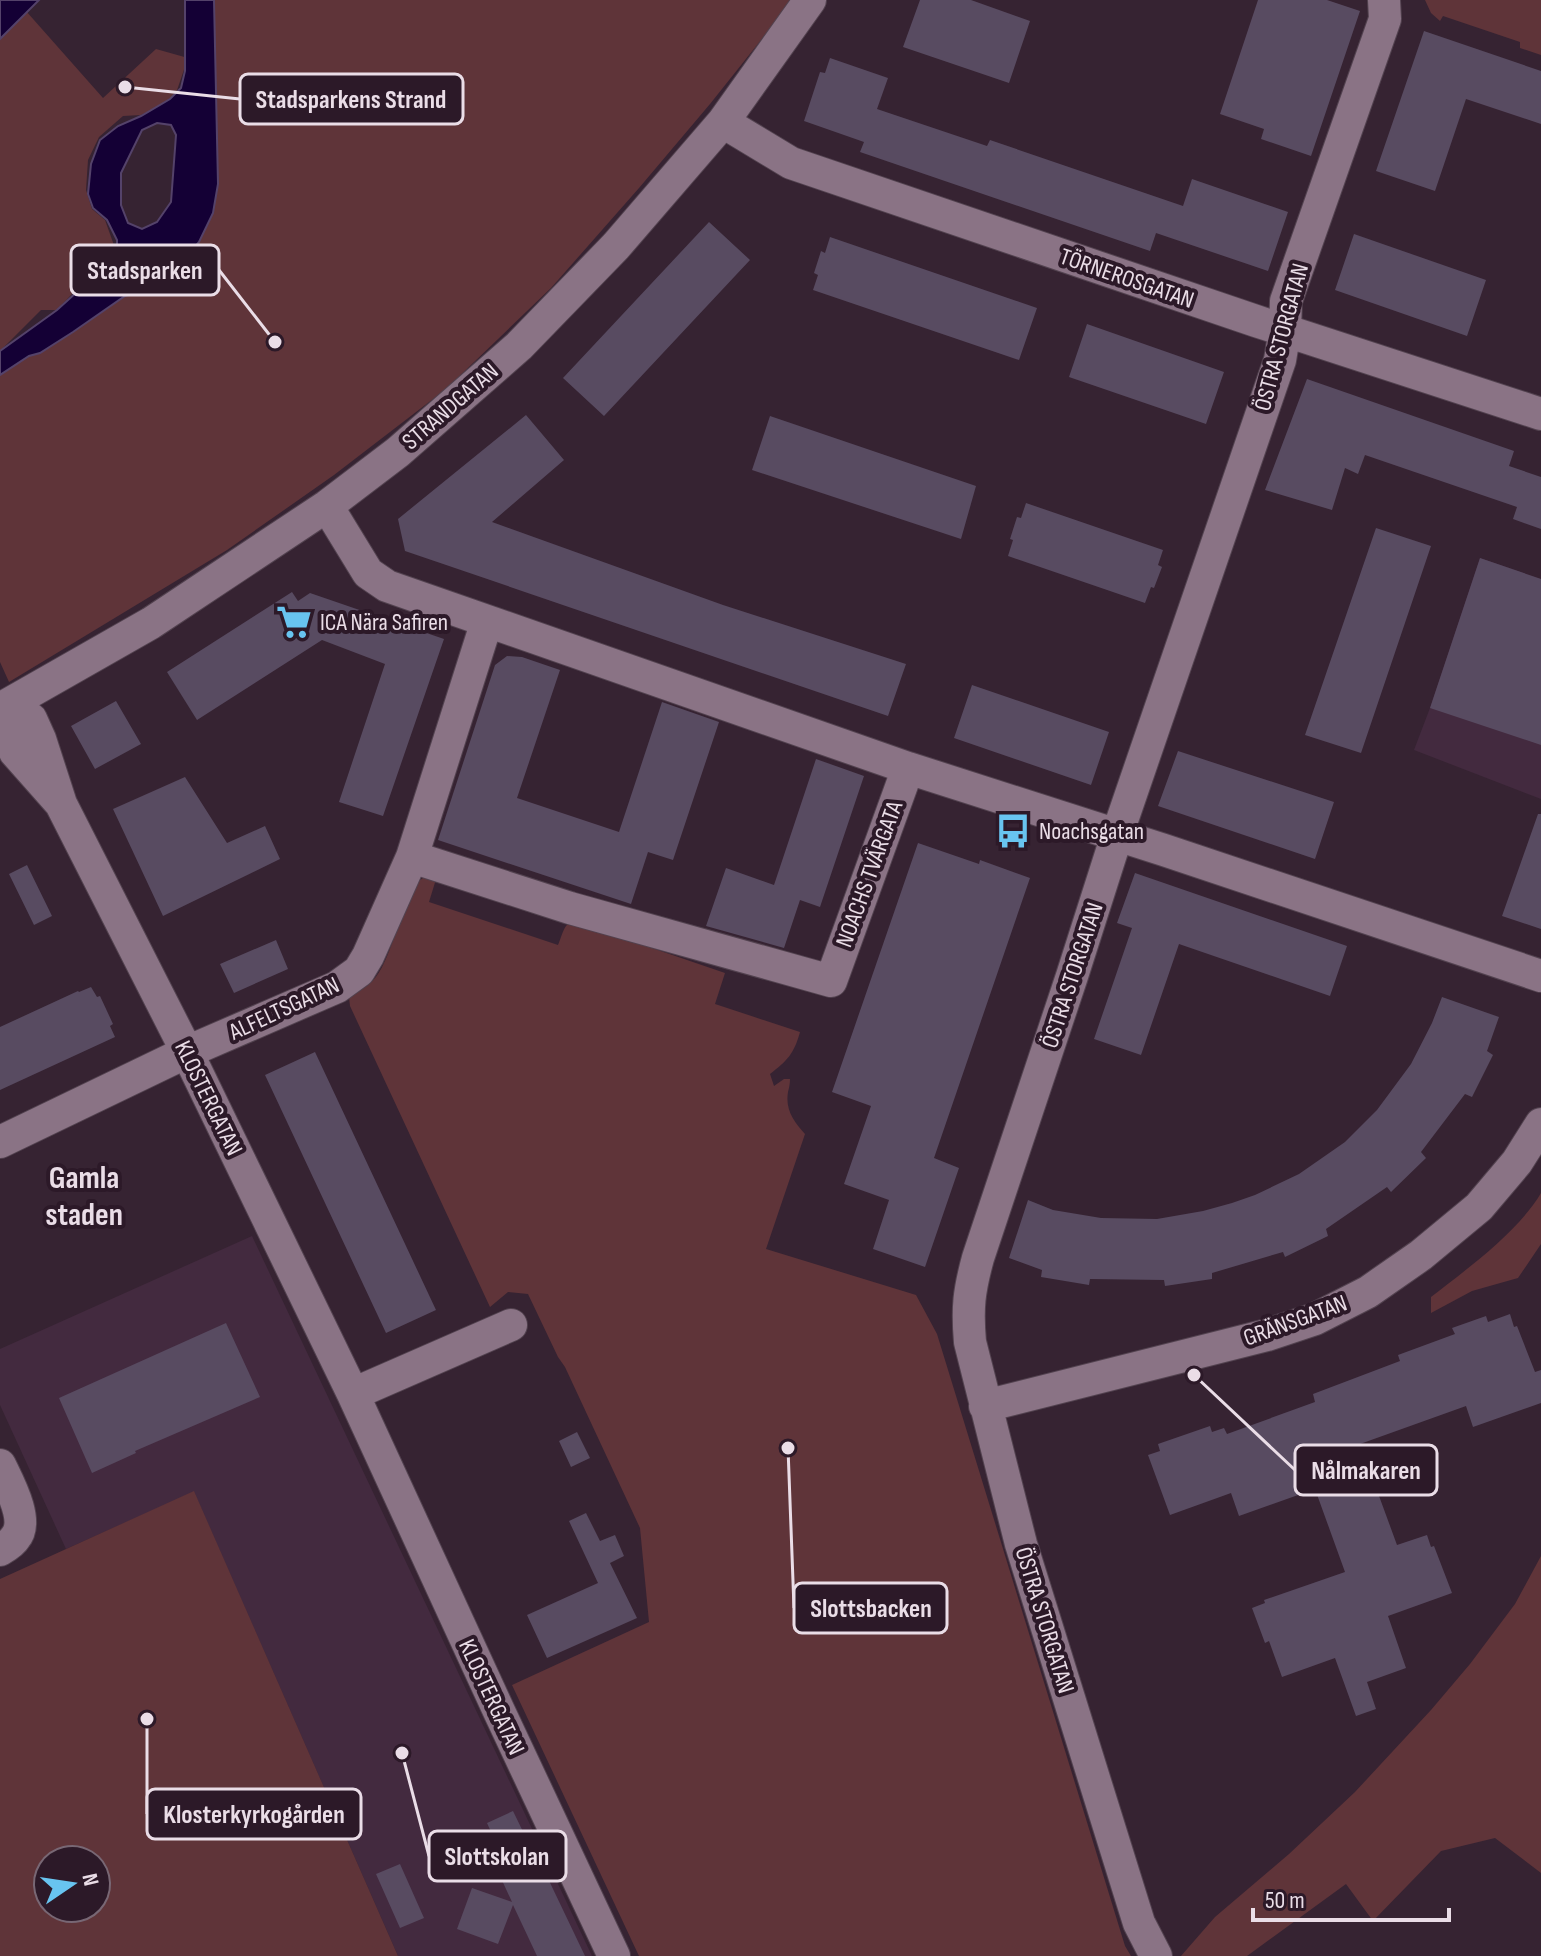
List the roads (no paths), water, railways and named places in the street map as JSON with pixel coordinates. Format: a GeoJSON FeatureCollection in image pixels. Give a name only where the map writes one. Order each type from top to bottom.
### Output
{"type":"FeatureCollection","features":[{"type":"Feature","properties":{"kind":"street","name":"STRANDGATAN"},"geometry":{"type":"LineString","coordinates":[[4,706],[151,623],[327,506],[398,452],[519,346],[616,246],[723,122],[810,0]]}},
{"type":"Feature","properties":{"kind":"street","name":"ÖSTRA STORGATAN"},"geometry":{"type":"LineString","coordinates":[[1156,1956],[1139,1923],[1021,1544],[985,1406],[967,1315],[978,1258],[1117,835],[1280,360],[1286,301],[1385,19],[1385,0]]}},
{"type":"Feature","properties":{"kind":"street","name":"TÖRNEROSGATAN"},"geometry":{"type":"LineString","coordinates":[[723,122],[791,163],[988,232],[1541,414]]}},
{"type":"Feature","properties":{"kind":"street"},"geometry":{"type":"LineString","coordinates":[[327,506],[368,573],[387,586],[908,768],[1541,976]]}},
{"type":"Feature","properties":{"kind":"street","name":"ALFELTSGATAN"},"geometry":{"type":"LineString","coordinates":[[0,1142],[187,1052],[337,987],[359,971],[412,857],[487,621]]}},
{"type":"Feature","properties":{"kind":"street","name":"KLOSTERGATAN"},"geometry":{"type":"LineString","coordinates":[[4,706],[6,731],[15,752],[61,804],[187,1052],[353,1394],[614,1956]]}},
{"type":"Feature","properties":{"kind":"street","name":"NOACHS TVÄRGATA"},"geometry":{"type":"LineString","coordinates":[[412,857],[570,908],[831,981],[908,768]]}},
{"type":"Feature","properties":{"kind":"street","name":"GRÄNSGATAN"},"geometry":{"type":"LineString","coordinates":[[985,1406],[1267,1335],[1315,1319],[1368,1292],[1421,1255],[1479,1207],[1517,1162],[1541,1124]]}},
{"type":"Feature","properties":{"kind":"street"},"geometry":{"type":"LineString","coordinates":[[353,1394],[511,1325]]}},
{"type":"Feature","properties":{"kind":"street"},"geometry":{"type":"LineString","coordinates":[[0,1465],[16,1501],[20,1524],[17,1537],[0,1550]]}},
{"type":"Feature","properties":{"kind":"place","name":"Stadsparkens Strand"},"geometry":{"type":"Point","coordinates":[125,87]}},
{"type":"Feature","properties":{"kind":"place","name":"Stadsparken"},"geometry":{"type":"Point","coordinates":[275,342]}},
{"type":"Feature","properties":{"kind":"place","name":"ICA Nära Safiren"},"geometry":{"type":"Point","coordinates":[294,622]}},
{"type":"Feature","properties":{"kind":"place","name":"Noachsgatan"},"geometry":{"type":"Point","coordinates":[1013,831]}},
{"type":"Feature","properties":{"kind":"place","name":"Nålmakaren"},"geometry":{"type":"Point","coordinates":[1194,1375]}},
{"type":"Feature","properties":{"kind":"place","name":"Slottsbacken"},"geometry":{"type":"Point","coordinates":[788,1448]}},
{"type":"Feature","properties":{"kind":"place","name":"Klosterkyrkogården"},"geometry":{"type":"Point","coordinates":[147,1719]}},
{"type":"Feature","properties":{"kind":"place","name":"Slottskolan"},"geometry":{"type":"Point","coordinates":[402,1753]}},
{"type":"Feature","properties":{"kind":"district","name":"Gamla staden"},"geometry":{"type":"Point","coordinates":[84,1196]}}]}
